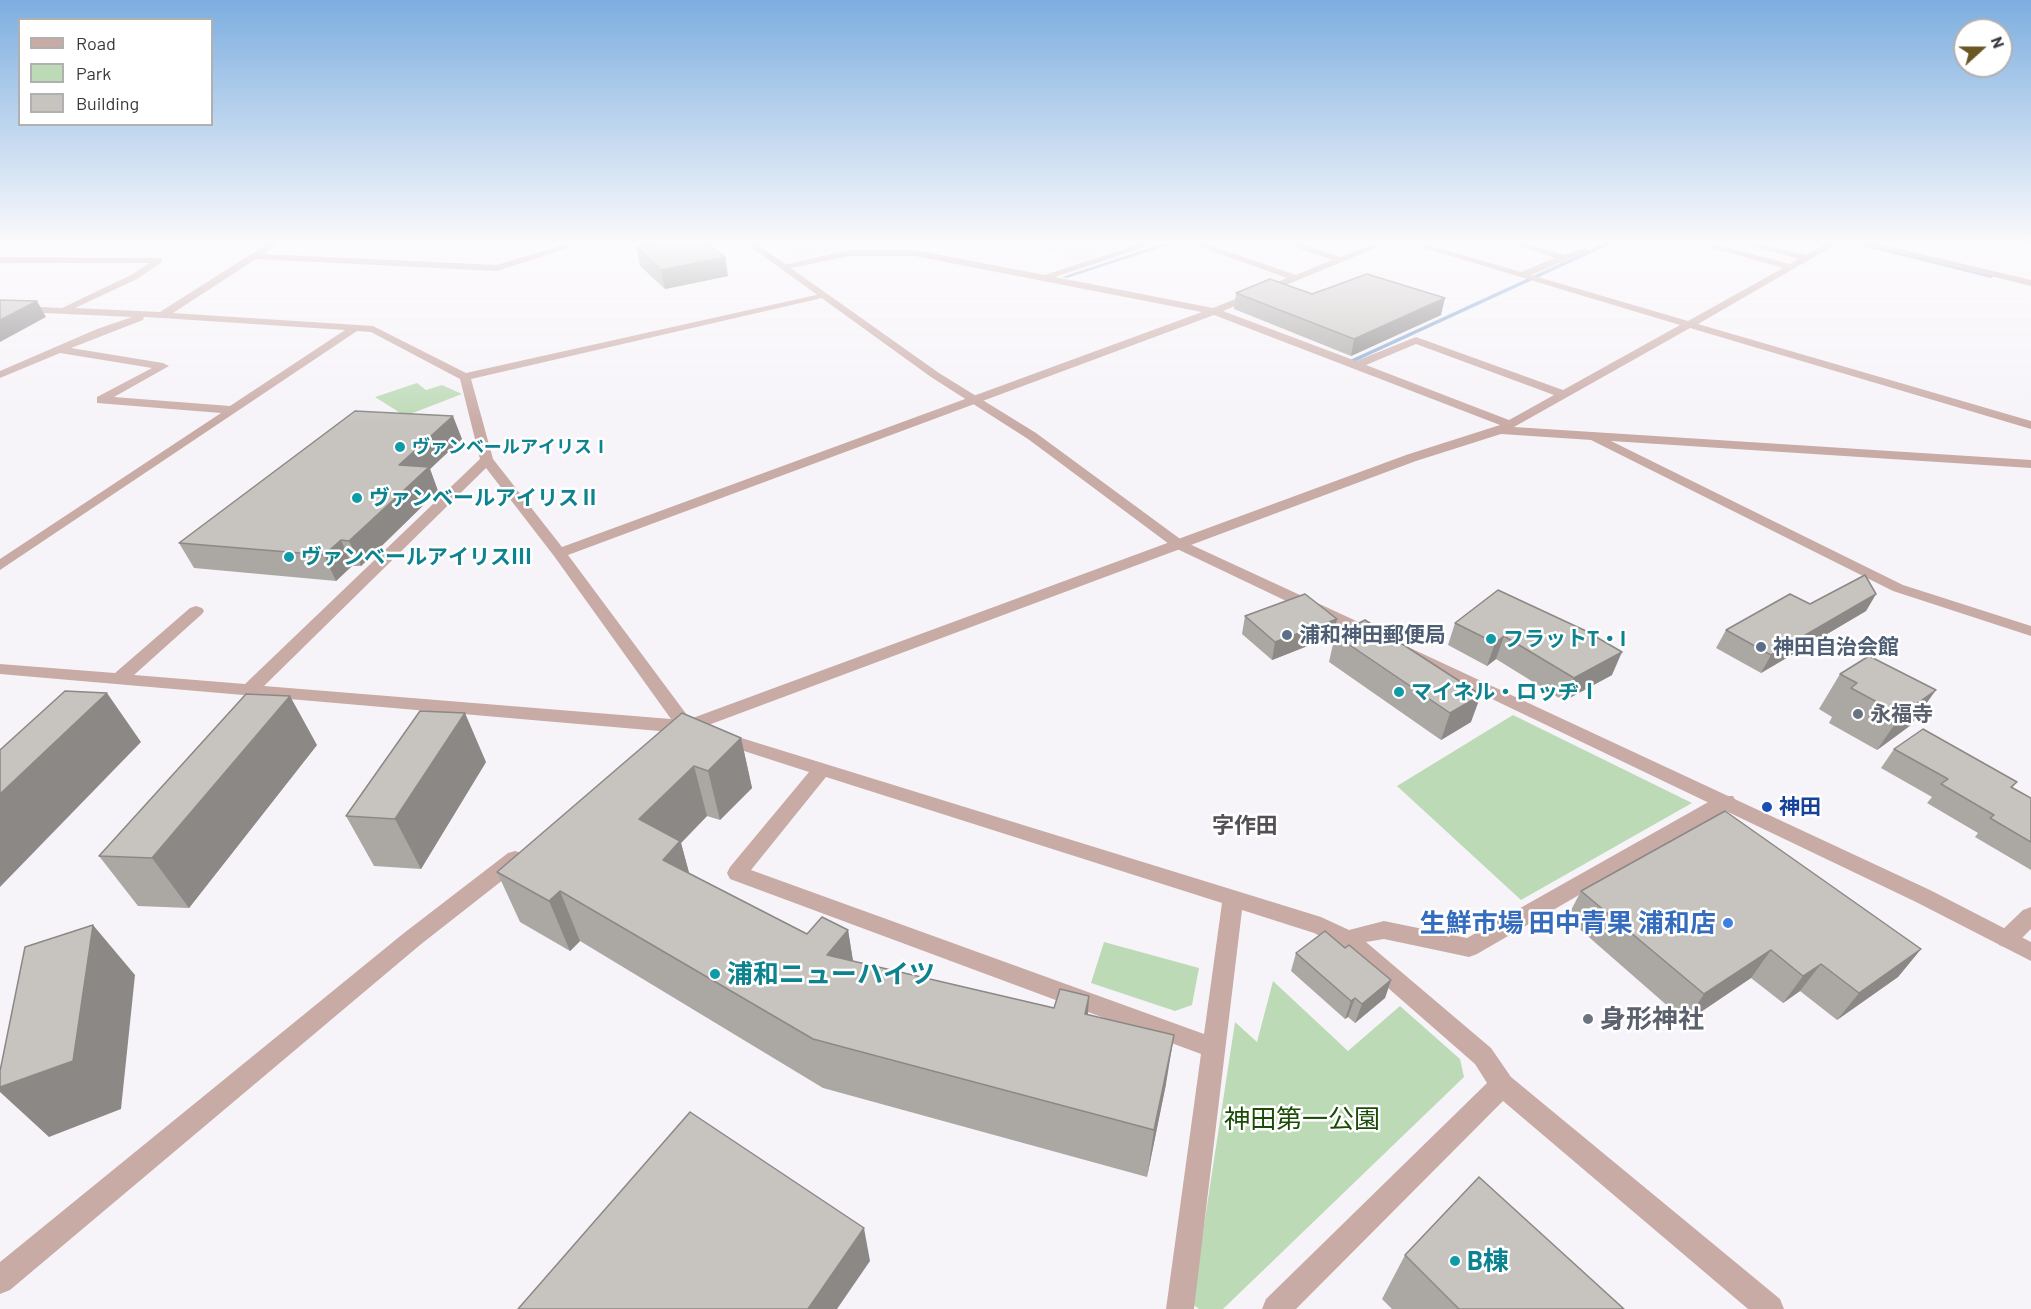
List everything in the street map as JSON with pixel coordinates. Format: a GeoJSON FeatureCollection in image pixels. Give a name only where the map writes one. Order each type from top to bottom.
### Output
{"type":"FeatureCollection","features":[{"type":"Feature","properties":{"kind":"street"},"geometry":{"type":"LineString","coordinates":[[63,310],[78,303]]}},
{"type":"Feature","properties":{"kind":"street"},"geometry":{"type":"LineString","coordinates":[[162,315],[181,303]]}},
{"type":"Feature","properties":{"kind":"street"},"geometry":{"type":"LineString","coordinates":[[0,308],[162,315],[373,329],[465,377],[787,303]]}},
{"type":"Feature","properties":{"kind":"street"},"geometry":{"type":"LineString","coordinates":[[834,303],[973,399],[1032,436],[1178,544],[1726,801],[1923,896],[2031,952]]}},
{"type":"Feature","properties":{"kind":"street"},"geometry":{"type":"LineString","coordinates":[[1179,303],[1214,310],[1357,365],[1504,427],[1591,436],[2031,464]]}},
{"type":"Feature","properties":{"kind":"street"},"geometry":{"type":"LineString","coordinates":[[559,553],[1232,303]]}},
{"type":"Feature","properties":{"kind":"street"},"geometry":{"type":"LineString","coordinates":[[1616,303],[2031,425]]}},
{"type":"Feature","properties":{"kind":"street"},"geometry":{"type":"LineString","coordinates":[[657,748],[685,726],[1411,458],[1504,427],[1725,303]]}},
{"type":"Feature","properties":{"kind":"street"},"geometry":{"type":"LineString","coordinates":[[0,375],[101,330],[148,315]]}},
{"type":"Feature","properties":{"kind":"street"},"geometry":{"type":"LineString","coordinates":[[0,566],[355,328]]}},
{"type":"Feature","properties":{"kind":"street"},"geometry":{"type":"LineString","coordinates":[[1357,365],[1416,340],[1562,394]]}},
{"type":"Feature","properties":{"kind":"street"},"geometry":{"type":"LineString","coordinates":[[58,350],[164,366],[101,400],[233,410]]}},
{"type":"Feature","properties":{"kind":"street"},"geometry":{"type":"LineString","coordinates":[[465,377],[487,460],[559,553],[685,726]]}},
{"type":"Feature","properties":{"kind":"street"},"geometry":{"type":"LineString","coordinates":[[1591,436],[1898,588],[2031,631]]}},
{"type":"Feature","properties":{"kind":"street"},"geometry":{"type":"LineString","coordinates":[[249,690],[487,460]]}},
{"type":"Feature","properties":{"kind":"street"},"geometry":{"type":"LineString","coordinates":[[119,678],[196,611]]}},
{"type":"Feature","properties":{"kind":"street"},"geometry":{"type":"LineString","coordinates":[[0,669],[685,726],[1321,926],[1348,940],[1483,1056],[1502,1085],[1770,1309]]}},
{"type":"Feature","properties":{"kind":"street"},"geometry":{"type":"LineString","coordinates":[[822,769],[737,873],[1214,1048]]}},
{"type":"Feature","properties":{"kind":"street"},"geometry":{"type":"LineString","coordinates":[[1348,940],[1362,934],[1384,930],[1469,948],[1726,801]]}},
{"type":"Feature","properties":{"kind":"street"},"geometry":{"type":"LineString","coordinates":[[0,1280],[412,939],[534,844]]}},
{"type":"Feature","properties":{"kind":"street"},"geometry":{"type":"LineString","coordinates":[[1180,1309],[1233,899]]}},
{"type":"Feature","properties":{"kind":"street"},"geometry":{"type":"LineString","coordinates":[[2007,939],[2031,916]]}},
{"type":"Feature","properties":{"kind":"street"},"geometry":{"type":"LineString","coordinates":[[1276,1309],[1502,1085]]}},
{"type":"Feature","properties":{"kind":"green space"},"geometry":{"type":"Polygon","coordinates":[[[417,383],[426,390],[442,385],[462,394],[405,416],[375,397],[417,383]]]}},
{"type":"Feature","properties":{"kind":"green space"},"geometry":{"type":"Polygon","coordinates":[[[1513,715],[1692,803],[1521,900],[1397,786],[1513,715]]]}},
{"type":"Feature","properties":{"kind":"green space"},"geometry":{"type":"Polygon","coordinates":[[[1104,942],[1199,968],[1192,1005],[1175,1011],[1091,983],[1104,942]]]}},
{"type":"Feature","properties":{"kind":"green space","name":"神田第一公園"},"geometry":{"type":"Polygon","coordinates":[[[1273,981],[1348,1051],[1400,1006],[1460,1059],[1464,1077],[1223,1309],[1199,1309],[1192,1304],[1235,1022],[1257,1042],[1273,981]]]}},
{"type":"Feature","properties":{"kind":"building"},"geometry":{"type":"Polygon","coordinates":[[[0,303],[33,303],[0,320],[0,303]]]}},
{"type":"Feature","properties":{"kind":"building"},"geometry":{"type":"Polygon","coordinates":[[[1262,303],[1434,303],[1354,339],[1262,303]]]}},
{"type":"Feature","properties":{"kind":"building"},"geometry":{"type":"Polygon","coordinates":[[[355,411],[453,416],[399,465],[429,467],[349,541],[341,540],[324,555],[179,543],[355,411]]]}},
{"type":"Feature","properties":{"kind":"building"},"geometry":{"type":"Polygon","coordinates":[[[1865,575],[1876,594],[1771,655],[1726,630],[1790,594],[1810,604],[1865,575]]]}},
{"type":"Feature","properties":{"kind":"building"},"geometry":{"type":"Polygon","coordinates":[[[1498,590],[1586,631],[1622,652],[1574,678],[1504,636],[1495,643],[1455,623],[1498,590]]]}},
{"type":"Feature","properties":{"kind":"building"},"geometry":{"type":"Polygon","coordinates":[[[1305,594],[1337,619],[1275,642],[1245,616],[1305,594]]]}},
{"type":"Feature","properties":{"kind":"building"},"geometry":{"type":"Polygon","coordinates":[[[1365,620],[1481,695],[1450,713],[1335,635],[1365,620]]]}},
{"type":"Feature","properties":{"kind":"building"},"geometry":{"type":"Polygon","coordinates":[[[1869,656],[1936,690],[1901,715],[1851,688],[1857,683],[1840,674],[1869,656]]]}},
{"type":"Feature","properties":{"kind":"building"},"geometry":{"type":"Polygon","coordinates":[[[65,691],[107,693],[0,794],[0,750],[65,691]]]}},
{"type":"Feature","properties":{"kind":"building"},"geometry":{"type":"Polygon","coordinates":[[[246,694],[290,696],[152,858],[99,856],[246,694]]]}},
{"type":"Feature","properties":{"kind":"building"},"geometry":{"type":"Polygon","coordinates":[[[420,711],[465,713],[395,819],[346,816],[420,711]]]}},
{"type":"Feature","properties":{"kind":"building"},"geometry":{"type":"Polygon","coordinates":[[[682,713],[741,738],[708,771],[694,766],[639,819],[680,841],[663,860],[807,934],[822,917],[848,930],[827,955],[1054,1008],[1060,989],[1089,996],[1085,1014],[1174,1035],[1154,1130],[813,1039],[560,891],[549,901],[497,872],[682,713]]]}},
{"type":"Feature","properties":{"kind":"building"},"geometry":{"type":"Polygon","coordinates":[[[1923,729],[2017,782],[2011,787],[2031,798],[2031,842],[1990,818],[1994,815],[1941,784],[1948,779],[1894,749],[1923,729]]]}},
{"type":"Feature","properties":{"kind":"building"},"geometry":{"type":"Polygon","coordinates":[[[1725,811],[1921,949],[1859,993],[1821,964],[1803,976],[1771,950],[1704,994],[1581,891],[1725,811]]]}},
{"type":"Feature","properties":{"kind":"building"},"geometry":{"type":"Polygon","coordinates":[[[93,925],[73,1061],[0,1087],[0,1071],[25,947],[93,925]]]}},
{"type":"Feature","properties":{"kind":"building"},"geometry":{"type":"Polygon","coordinates":[[[1325,931],[1345,948],[1349,945],[1391,980],[1362,1004],[1355,998],[1351,1001],[1296,953],[1325,931]]]}},
{"type":"Feature","properties":{"kind":"building"},"geometry":{"type":"Polygon","coordinates":[[[690,1112],[864,1228],[808,1309],[518,1309],[690,1112]]]}},
{"type":"Feature","properties":{"kind":"building"},"geometry":{"type":"Polygon","coordinates":[[[1479,1177],[1624,1309],[1459,1309],[1405,1255],[1479,1177]]]}},
{"type":"Feature","properties":{"kind":"waterway"},"geometry":{"type":"LineString","coordinates":[[1352,361],[1479,303]]}},
{"type":"Feature","properties":{"kind":"place","name":"ヴァンベールアイリスⅠ"},"geometry":{"type":"Point","coordinates":[400,447]}},
{"type":"Feature","properties":{"kind":"place","name":"ヴァンベールアイリスⅡ"},"geometry":{"type":"Point","coordinates":[357,498]}},
{"type":"Feature","properties":{"kind":"place","name":"ヴァンベールアイリスⅢ"},"geometry":{"type":"Point","coordinates":[289,557]}},
{"type":"Feature","properties":{"kind":"place","name":"浦和神田郵便局"},"geometry":{"type":"Point","coordinates":[1287,635]}},
{"type":"Feature","properties":{"kind":"place","name":"フラットT・I"},"geometry":{"type":"Point","coordinates":[1491,639]}},
{"type":"Feature","properties":{"kind":"place","name":"神田自治会館"},"geometry":{"type":"Point","coordinates":[1761,647]}},
{"type":"Feature","properties":{"kind":"place","name":"マイネル・ロッヂⅠ"},"geometry":{"type":"Point","coordinates":[1399,692]}},
{"type":"Feature","properties":{"kind":"place","name":"永福寺"},"geometry":{"type":"Point","coordinates":[1858,714]}},
{"type":"Feature","properties":{"kind":"place","name":"神田"},"geometry":{"type":"Point","coordinates":[1767,807]}},
{"type":"Feature","properties":{"kind":"place","name":"生鮮市場 田中青果 浦和店"},"geometry":{"type":"Point","coordinates":[1728,923]}},
{"type":"Feature","properties":{"kind":"place","name":"浦和ニューハイツ"},"geometry":{"type":"Point","coordinates":[715,974]}},
{"type":"Feature","properties":{"kind":"place","name":"身形神社"},"geometry":{"type":"Point","coordinates":[1588,1019]}},
{"type":"Feature","properties":{"kind":"place","name":"B棟"},"geometry":{"type":"Point","coordinates":[1455,1261]}},
{"type":"Feature","properties":{"kind":"district","name":"字作田"},"geometry":{"type":"Point","coordinates":[1245,826]}}]}
